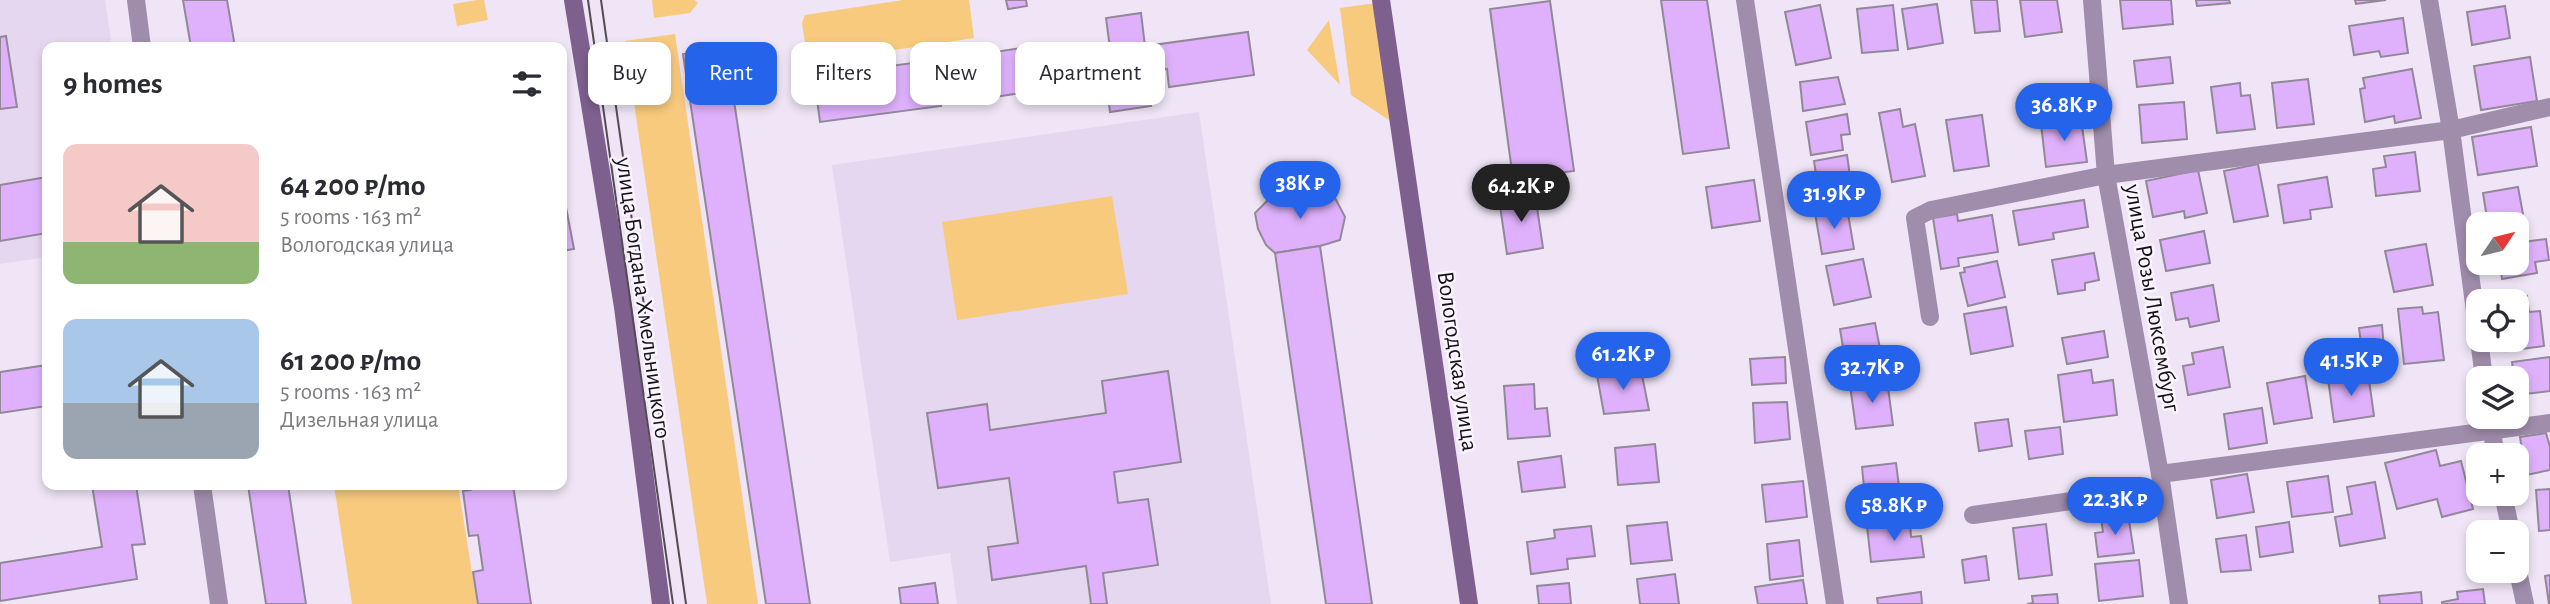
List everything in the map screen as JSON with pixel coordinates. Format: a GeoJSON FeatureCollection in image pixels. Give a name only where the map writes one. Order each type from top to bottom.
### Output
{"type":"FeatureCollection","features":[{"type":"Feature","properties":{"kind":"main road","name":"улица Богдана Хмельницкого"},"geometry":{"type":"LineString","coordinates":[[573,0],[623,307],[662,604]]}},
{"type":"Feature","properties":{"kind":"main road","name":"Вологодская улица"},"geometry":{"type":"LineString","coordinates":[[1381,0],[1469,604]]}},
{"type":"Feature","properties":{"kind":"street"},"geometry":{"type":"LineString","coordinates":[[136,0],[141,42]]}},
{"type":"Feature","properties":{"kind":"street"},"geometry":{"type":"LineString","coordinates":[[1751,0],[1745,0],[1835,604]]}},
{"type":"Feature","properties":{"kind":"street","name":"улица Розы Люксембург"},"geometry":{"type":"LineString","coordinates":[[2092,0],[2106,175],[2161,481],[2179,604]]}},
{"type":"Feature","properties":{"kind":"street"},"geometry":{"type":"LineString","coordinates":[[2429,0],[2451,130],[2472,289]]}},
{"type":"Feature","properties":{"kind":"street"},"geometry":{"type":"LineString","coordinates":[[1930,317],[1915,218],[1931,210],[2106,175],[2451,130],[2550,107]]}},
{"type":"Feature","properties":{"kind":"street"},"geometry":{"type":"LineString","coordinates":[[2529,423],[2550,423]]}},
{"type":"Feature","properties":{"kind":"street"},"geometry":{"type":"LineString","coordinates":[[1973,515],[2466,427]]}},
{"type":"Feature","properties":{"kind":"street"},"geometry":{"type":"LineString","coordinates":[[203,490],[219,604]]}},
{"type":"Feature","properties":{"kind":"street"},"geometry":{"type":"LineString","coordinates":[[2520,583],[2525,604]]}},
{"type":"Feature","properties":{"kind":"shaded area"},"geometry":{"type":"Polygon","coordinates":[[[0,0],[105,0],[111,42],[42,42],[42,258],[0,264],[0,0]]]}},
{"type":"Feature","properties":{"kind":"shaded area"},"geometry":{"type":"Polygon","coordinates":[[[484,0],[488,20],[457,26],[453,4],[484,0]]]}},
{"type":"Feature","properties":{"kind":"shaded area"},"geometry":{"type":"Polygon","coordinates":[[[652,0],[694,0],[698,3],[690,13],[654,18],[652,0]]]}},
{"type":"Feature","properties":{"kind":"shaded area"},"geometry":{"type":"Polygon","coordinates":[[[903,0],[969,0],[974,38],[947,42],[910,42],[910,48],[896,50],[896,42],[805,42],[802,23],[805,15],[903,0]]]}},
{"type":"Feature","properties":{"kind":"shaded area"},"geometry":{"type":"Polygon","coordinates":[[[1376,3],[1392,122],[1351,95],[1340,8],[1376,3]]]}},
{"type":"Feature","properties":{"kind":"shaded area"},"geometry":{"type":"Polygon","coordinates":[[[1329,20],[1340,85],[1307,50],[1329,20]]]}},
{"type":"Feature","properties":{"kind":"shaded area"},"geometry":{"type":"Polygon","coordinates":[[[675,34],[758,604],[707,604],[634,105],[671,105],[671,42],[625,41],[675,34]]]}},
{"type":"Feature","properties":{"kind":"shaded area"},"geometry":{"type":"Polygon","coordinates":[[[1199,112],[1271,604],[957,604],[950,553],[890,562],[832,165],[1199,112]]]}},
{"type":"Feature","properties":{"kind":"shaded area"},"geometry":{"type":"Polygon","coordinates":[[[1112,196],[1128,294],[957,320],[942,222],[1112,196]]]}},
{"type":"Feature","properties":{"kind":"shaded area"},"geometry":{"type":"Polygon","coordinates":[[[335,490],[459,490],[477,604],[352,604],[335,490]]]}},
{"type":"Feature","properties":{"kind":"building"},"geometry":{"type":"Polygon","coordinates":[[[183,0],[227,0],[234,42],[190,42],[183,0]]]}},
{"type":"Feature","properties":{"kind":"building"},"geometry":{"type":"Polygon","coordinates":[[[1006,0],[1026,0],[1027,6],[1008,9],[1006,0]]]}},
{"type":"Feature","properties":{"kind":"building"},"geometry":{"type":"Polygon","coordinates":[[[1661,0],[1707,0],[1729,148],[1683,154],[1661,0]]]}},
{"type":"Feature","properties":{"kind":"building"},"geometry":{"type":"Polygon","coordinates":[[[1971,0],[1997,0],[2000,31],[1975,33],[1971,0]]]}},
{"type":"Feature","properties":{"kind":"building"},"geometry":{"type":"Polygon","coordinates":[[[2020,0],[2057,0],[2062,32],[2025,37],[2020,0]]]}},
{"type":"Feature","properties":{"kind":"building"},"geometry":{"type":"Polygon","coordinates":[[[2120,0],[2171,0],[2173,24],[2123,29],[2120,0]]]}},
{"type":"Feature","properties":{"kind":"building"},"geometry":{"type":"Polygon","coordinates":[[[2196,0],[2229,0],[2230,3],[2197,6],[2196,0]]]}},
{"type":"Feature","properties":{"kind":"building"},"geometry":{"type":"Polygon","coordinates":[[[2355,0],[2386,0],[2356,4],[2355,0]]]}},
{"type":"Feature","properties":{"kind":"building"},"geometry":{"type":"Polygon","coordinates":[[[1550,1],[1574,171],[1513,179],[1490,9],[1550,1]]]}},
{"type":"Feature","properties":{"kind":"building"},"geometry":{"type":"Polygon","coordinates":[[[1937,4],[1943,43],[1908,49],[1902,9],[1937,4]]]}},
{"type":"Feature","properties":{"kind":"building"},"geometry":{"type":"Polygon","coordinates":[[[1820,5],[1831,58],[1796,65],[1785,12],[1820,5]]]}},
{"type":"Feature","properties":{"kind":"building"},"geometry":{"type":"Polygon","coordinates":[[[1893,5],[1898,50],[1862,53],[1857,9],[1893,5]]]}},
{"type":"Feature","properties":{"kind":"building"},"geometry":{"type":"Polygon","coordinates":[[[2505,6],[2510,38],[2472,45],[2467,12],[2505,6]]]}},
{"type":"Feature","properties":{"kind":"building"},"geometry":{"type":"Polygon","coordinates":[[[1141,13],[1145,42],[1109,42],[1106,18],[1141,13]]]}},
{"type":"Feature","properties":{"kind":"building"},"geometry":{"type":"Polygon","coordinates":[[[2403,18],[2408,53],[2381,57],[2379,51],[2354,55],[2349,26],[2403,18]]]}},
{"type":"Feature","properties":{"kind":"building"},"geometry":{"type":"Polygon","coordinates":[[[1248,32],[1254,75],[1169,87],[1165,43],[1248,32]]]}},
{"type":"Feature","properties":{"kind":"building"},"geometry":{"type":"Polygon","coordinates":[[[6,36],[17,107],[0,109],[0,37],[6,36]]]}},
{"type":"Feature","properties":{"kind":"building"},"geometry":{"type":"Polygon","coordinates":[[[1015,49],[1015,94],[1001,96],[1001,51],[1015,49]]]}},
{"type":"Feature","properties":{"kind":"building"},"geometry":{"type":"Polygon","coordinates":[[[2170,57],[2173,83],[2137,87],[2134,61],[2170,57]]]}},
{"type":"Feature","properties":{"kind":"building"},"geometry":{"type":"Polygon","coordinates":[[[2530,57],[2537,101],[2481,110],[2474,66],[2530,57]]]}},
{"type":"Feature","properties":{"kind":"building"},"geometry":{"type":"Polygon","coordinates":[[[910,63],[910,105],[941,106],[820,122],[818,105],[896,105],[896,65],[910,63]]]}},
{"type":"Feature","properties":{"kind":"building"},"geometry":{"type":"Polygon","coordinates":[[[2412,69],[2421,118],[2395,123],[2394,116],[2365,122],[2360,89],[2365,88],[2363,78],[2412,69]]]}},
{"type":"Feature","properties":{"kind":"building"},"geometry":{"type":"Polygon","coordinates":[[[1838,77],[1845,104],[1803,111],[1800,82],[1838,77]]]}},
{"type":"Feature","properties":{"kind":"building"},"geometry":{"type":"Polygon","coordinates":[[[2308,79],[2314,124],[2277,128],[2272,83],[2308,79]]]}},
{"type":"Feature","properties":{"kind":"building"},"geometry":{"type":"Polygon","coordinates":[[[2240,83],[2241,96],[2250,95],[2255,129],[2217,133],[2211,87],[2240,83]]]}},
{"type":"Feature","properties":{"kind":"building"},"geometry":{"type":"Polygon","coordinates":[[[2073,86],[2077,111],[2039,116],[2036,90],[2073,86]]]}},
{"type":"Feature","properties":{"kind":"building"},"geometry":{"type":"Polygon","coordinates":[[[2184,102],[2187,139],[2142,143],[2139,105],[2184,102]]]}},
{"type":"Feature","properties":{"kind":"building"},"geometry":{"type":"Polygon","coordinates":[[[691,105],[735,105],[810,604],[766,604],[691,105]]]}},
{"type":"Feature","properties":{"kind":"building"},"geometry":{"type":"Polygon","coordinates":[[[1109,105],[1151,105],[1151,106],[1110,112],[1109,105]]]}},
{"type":"Feature","properties":{"kind":"building"},"geometry":{"type":"Polygon","coordinates":[[[1900,109],[1903,127],[1915,124],[1925,176],[1892,182],[1879,113],[1900,109]]]}},
{"type":"Feature","properties":{"kind":"building"},"geometry":{"type":"Polygon","coordinates":[[[1847,114],[1850,134],[1841,135],[1843,150],[1811,155],[1806,122],[1847,114]]]}},
{"type":"Feature","properties":{"kind":"building"},"geometry":{"type":"Polygon","coordinates":[[[1982,115],[1989,166],[1954,171],[1946,120],[1982,115]]]}},
{"type":"Feature","properties":{"kind":"building"},"geometry":{"type":"Polygon","coordinates":[[[2081,119],[2087,162],[2046,167],[2041,124],[2081,119]]]}},
{"type":"Feature","properties":{"kind":"building"},"geometry":{"type":"Polygon","coordinates":[[[2531,127],[2537,166],[2478,175],[2472,137],[2531,127]]]}},
{"type":"Feature","properties":{"kind":"building"},"geometry":{"type":"Polygon","coordinates":[[[2415,152],[2420,191],[2376,196],[2373,169],[2386,167],[2384,156],[2415,152]]]}},
{"type":"Feature","properties":{"kind":"building"},"geometry":{"type":"Polygon","coordinates":[[[1847,155],[1852,190],[1819,195],[1814,161],[1847,155]]]}},
{"type":"Feature","properties":{"kind":"building"},"geometry":{"type":"Polygon","coordinates":[[[2258,164],[2268,216],[2234,222],[2224,171],[2258,164]]]}},
{"type":"Feature","properties":{"kind":"building"},"geometry":{"type":"Polygon","coordinates":[[[2198,170],[2207,213],[2185,218],[2184,211],[2153,217],[2146,181],[2198,170]]]}},
{"type":"Feature","properties":{"kind":"building"},"geometry":{"type":"Polygon","coordinates":[[[2327,177],[2332,207],[2310,210],[2311,219],[2284,223],[2278,185],[2327,177]]]}},
{"type":"Feature","properties":{"kind":"building"},"geometry":{"type":"Polygon","coordinates":[[[42,178],[42,234],[0,241],[0,185],[42,178]]]}},
{"type":"Feature","properties":{"kind":"building"},"geometry":{"type":"Polygon","coordinates":[[[1754,180],[1760,221],[1712,228],[1706,187],[1754,180]]]}},
{"type":"Feature","properties":{"kind":"building"},"geometry":{"type":"Polygon","coordinates":[[[2518,187],[2523,212],[2486,212],[2483,193],[2518,187]]]}},
{"type":"Feature","properties":{"kind":"building"},"geometry":{"type":"Polygon","coordinates":[[[1322,191],[1334,196],[1345,217],[1340,240],[1275,253],[1266,245],[1258,229],[1255,213],[1270,198],[1322,191]]]}},
{"type":"Feature","properties":{"kind":"building"},"geometry":{"type":"Polygon","coordinates":[[[1535,194],[1543,248],[1507,254],[1499,199],[1535,194]]]}},
{"type":"Feature","properties":{"kind":"building"},"geometry":{"type":"Polygon","coordinates":[[[2084,200],[2088,227],[2053,233],[2054,239],[2019,245],[2013,211],[2084,200]]]}},
{"type":"Feature","properties":{"kind":"building"},"geometry":{"type":"Polygon","coordinates":[[[1847,208],[1854,249],[1822,254],[1815,213],[1847,208]]]}},
{"type":"Feature","properties":{"kind":"building"},"geometry":{"type":"Polygon","coordinates":[[[567,212],[574,249],[567,250],[567,212]]]}},
{"type":"Feature","properties":{"kind":"building"},"geometry":{"type":"Polygon","coordinates":[[[1957,214],[1958,221],[1992,215],[1998,252],[1958,258],[1959,266],[1941,269],[1933,218],[1957,214]]]}},
{"type":"Feature","properties":{"kind":"building"},"geometry":{"type":"Polygon","coordinates":[[[2204,231],[2210,263],[2166,271],[2160,240],[2204,231]]]}},
{"type":"Feature","properties":{"kind":"building"},"geometry":{"type":"Polygon","coordinates":[[[2546,239],[2549,260],[2535,262],[2537,273],[2529,274],[2529,241],[2546,239]]]}},
{"type":"Feature","properties":{"kind":"building"},"geometry":{"type":"Polygon","coordinates":[[[2426,244],[2433,285],[2394,292],[2385,251],[2426,244]]]}},
{"type":"Feature","properties":{"kind":"building"},"geometry":{"type":"Polygon","coordinates":[[[1320,246],[1372,604],[1326,604],[1275,253],[1320,246]]]}},
{"type":"Feature","properties":{"kind":"building"},"geometry":{"type":"Polygon","coordinates":[[[2094,253],[2099,280],[2085,283],[2085,290],[2058,294],[2052,260],[2094,253]]]}},
{"type":"Feature","properties":{"kind":"building"},"geometry":{"type":"Polygon","coordinates":[[[1863,259],[1871,297],[1834,305],[1826,266],[1863,259]]]}},
{"type":"Feature","properties":{"kind":"building"},"geometry":{"type":"Polygon","coordinates":[[[1997,261],[2005,297],[1968,306],[1960,273],[1965,272],[1964,268],[1997,261]]]}},
{"type":"Feature","properties":{"kind":"building"},"geometry":{"type":"Polygon","coordinates":[[[2502,275],[2525,275],[2502,279],[2502,275]]]}},
{"type":"Feature","properties":{"kind":"building"},"geometry":{"type":"Polygon","coordinates":[[[2213,285],[2219,321],[2190,327],[2188,318],[2176,320],[2171,293],[2213,285]]]}},
{"type":"Feature","properties":{"kind":"building"},"geometry":{"type":"Polygon","coordinates":[[[2006,307],[2013,346],[1971,354],[1964,314],[2006,307]]]}},
{"type":"Feature","properties":{"kind":"building"},"geometry":{"type":"Polygon","coordinates":[[[2422,307],[2423,314],[2438,312],[2444,360],[2404,364],[2398,309],[2422,307]]]}},
{"type":"Feature","properties":{"kind":"building"},"geometry":{"type":"Polygon","coordinates":[[[2540,311],[2544,346],[2529,348],[2529,312],[2540,311]]]}},
{"type":"Feature","properties":{"kind":"building"},"geometry":{"type":"Polygon","coordinates":[[[1875,323],[1882,359],[1846,366],[1840,329],[1875,323]]]}},
{"type":"Feature","properties":{"kind":"building"},"geometry":{"type":"Polygon","coordinates":[[[2382,325],[2384,349],[2362,351],[2359,328],[2382,325]]]}},
{"type":"Feature","properties":{"kind":"building"},"geometry":{"type":"Polygon","coordinates":[[[2104,331],[2108,357],[2067,364],[2062,338],[2104,331]]]}},
{"type":"Feature","properties":{"kind":"building"},"geometry":{"type":"Polygon","coordinates":[[[2223,347],[2230,387],[2188,395],[2183,366],[2194,364],[2192,353],[2223,347]]]}},
{"type":"Feature","properties":{"kind":"building"},"geometry":{"type":"Polygon","coordinates":[[[1785,357],[1786,383],[1752,385],[1750,359],[1785,357]]]}},
{"type":"Feature","properties":{"kind":"building"},"geometry":{"type":"Polygon","coordinates":[[[2550,357],[2550,391],[2529,394],[2529,366],[2512,366],[2512,362],[2550,357]]]}},
{"type":"Feature","properties":{"kind":"building"},"geometry":{"type":"Polygon","coordinates":[[[42,366],[42,407],[0,413],[0,372],[42,366]]]}},
{"type":"Feature","properties":{"kind":"building"},"geometry":{"type":"Polygon","coordinates":[[[1641,370],[1649,410],[1604,414],[1597,375],[1641,370]]]}},
{"type":"Feature","properties":{"kind":"building"},"geometry":{"type":"Polygon","coordinates":[[[2091,370],[2093,383],[2113,380],[2117,415],[2064,422],[2058,375],[2091,370]]]}},
{"type":"Feature","properties":{"kind":"building"},"geometry":{"type":"Polygon","coordinates":[[[1168,371],[1181,462],[1114,472],[1118,503],[1148,499],[1158,565],[1103,573],[1107,604],[1091,604],[1086,566],[992,580],[988,547],[1018,543],[1009,478],[938,488],[927,413],[987,404],[990,430],[1106,413],[1102,381],[1168,371]]]}},
{"type":"Feature","properties":{"kind":"building"},"geometry":{"type":"Polygon","coordinates":[[[2368,373],[2374,416],[2334,422],[2328,379],[2368,373]]]}},
{"type":"Feature","properties":{"kind":"building"},"geometry":{"type":"Polygon","coordinates":[[[2305,376],[2312,418],[2274,424],[2267,383],[2305,376]]]}},
{"type":"Feature","properties":{"kind":"building"},"geometry":{"type":"Polygon","coordinates":[[[1887,380],[1893,425],[1856,429],[1850,385],[1887,380]]]}},
{"type":"Feature","properties":{"kind":"building"},"geometry":{"type":"Polygon","coordinates":[[[1534,384],[1535,409],[1547,408],[1550,436],[1508,439],[1504,386],[1534,384]]]}},
{"type":"Feature","properties":{"kind":"building"},"geometry":{"type":"Polygon","coordinates":[[[1787,402],[1790,439],[1755,443],[1753,403],[1787,402]]]}},
{"type":"Feature","properties":{"kind":"building"},"geometry":{"type":"Polygon","coordinates":[[[2262,408],[2267,443],[2229,449],[2224,414],[2262,408]]]}},
{"type":"Feature","properties":{"kind":"building"},"geometry":{"type":"Polygon","coordinates":[[[2008,419],[2012,446],[1979,451],[1975,423],[2008,419]]]}},
{"type":"Feature","properties":{"kind":"building"},"geometry":{"type":"Polygon","coordinates":[[[2060,427],[2063,454],[2029,459],[2025,431],[2060,427]]]}},
{"type":"Feature","properties":{"kind":"building"},"geometry":{"type":"Polygon","coordinates":[[[2546,433],[2550,447],[2550,470],[2529,474],[2529,443],[2521,443],[2520,437],[2546,433]]]}},
{"type":"Feature","properties":{"kind":"building"},"geometry":{"type":"Polygon","coordinates":[[[1655,444],[1659,482],[1618,485],[1615,448],[1655,444]]]}},
{"type":"Feature","properties":{"kind":"building"},"geometry":{"type":"Polygon","coordinates":[[[2436,450],[2440,466],[2461,461],[2466,481],[2466,506],[2472,506],[2473,509],[2442,517],[2437,499],[2397,509],[2385,463],[2436,450]]]}},
{"type":"Feature","properties":{"kind":"building"},"geometry":{"type":"Polygon","coordinates":[[[1561,456],[1565,487],[1522,492],[1518,462],[1561,456]]]}},
{"type":"Feature","properties":{"kind":"building"},"geometry":{"type":"Polygon","coordinates":[[[1896,463],[1900,494],[1865,498],[1862,467],[1896,463]]]}},
{"type":"Feature","properties":{"kind":"building"},"geometry":{"type":"Polygon","coordinates":[[[2247,474],[2254,512],[2217,518],[2211,480],[2247,474]]]}},
{"type":"Feature","properties":{"kind":"building"},"geometry":{"type":"Polygon","coordinates":[[[2328,476],[2333,512],[2292,517],[2287,482],[2328,476]]]}},
{"type":"Feature","properties":{"kind":"building"},"geometry":{"type":"Polygon","coordinates":[[[1803,481],[1807,517],[1766,522],[1762,485],[1803,481]]]}},
{"type":"Feature","properties":{"kind":"building"},"geometry":{"type":"Polygon","coordinates":[[[2375,482],[2385,538],[2340,546],[2335,517],[2352,514],[2347,487],[2375,482]]]}},
{"type":"Feature","properties":{"kind":"building"},"geometry":{"type":"Polygon","coordinates":[[[2550,489],[2550,530],[2539,531],[2536,490],[2550,489]]]}},
{"type":"Feature","properties":{"kind":"building"},"geometry":{"type":"Polygon","coordinates":[[[93,490],[137,490],[145,544],[132,545],[137,579],[0,601],[0,563],[102,547],[93,490]]]}},
{"type":"Feature","properties":{"kind":"building"},"geometry":{"type":"Polygon","coordinates":[[[249,490],[289,490],[306,604],[266,604],[249,490]]]}},
{"type":"Feature","properties":{"kind":"building"},"geometry":{"type":"Polygon","coordinates":[[[514,490],[531,604],[478,604],[473,572],[483,570],[478,535],[469,536],[463,491],[514,490]]]}},
{"type":"Feature","properties":{"kind":"building"},"geometry":{"type":"Polygon","coordinates":[[[2128,514],[2134,553],[2098,557],[2095,533],[2103,532],[2101,518],[2128,514]]]}},
{"type":"Feature","properties":{"kind":"building"},"geometry":{"type":"Polygon","coordinates":[[[1667,522],[1672,560],[1631,564],[1627,526],[1667,522]]]}},
{"type":"Feature","properties":{"kind":"building"},"geometry":{"type":"Polygon","coordinates":[[[1910,522],[1911,537],[1921,536],[1924,557],[1871,562],[1867,526],[1910,522]]]}},
{"type":"Feature","properties":{"kind":"building"},"geometry":{"type":"Polygon","coordinates":[[[2289,522],[2293,552],[2260,557],[2256,527],[2289,522]]]}},
{"type":"Feature","properties":{"kind":"building"},"geometry":{"type":"Polygon","coordinates":[[[2046,524],[2052,575],[2019,579],[2013,528],[2046,524]]]}},
{"type":"Feature","properties":{"kind":"building"},"geometry":{"type":"Polygon","coordinates":[[[1591,526],[1595,556],[1567,559],[1568,569],[1531,574],[1527,542],[1555,538],[1554,530],[1591,526]]]}},
{"type":"Feature","properties":{"kind":"building"},"geometry":{"type":"Polygon","coordinates":[[[2246,535],[2251,570],[2221,572],[2216,539],[2246,535]]]}},
{"type":"Feature","properties":{"kind":"building"},"geometry":{"type":"Polygon","coordinates":[[[1799,540],[1803,576],[1770,580],[1767,544],[1799,540]]]}},
{"type":"Feature","properties":{"kind":"building"},"geometry":{"type":"Polygon","coordinates":[[[1986,556],[1989,580],[1965,583],[1962,560],[1986,556]]]}},
{"type":"Feature","properties":{"kind":"building"},"geometry":{"type":"Polygon","coordinates":[[[2139,560],[2143,596],[2099,601],[2095,564],[2139,560]]]}},
{"type":"Feature","properties":{"kind":"building"},"geometry":{"type":"Polygon","coordinates":[[[1675,574],[1679,604],[1640,604],[1637,579],[1675,574]]]}},
{"type":"Feature","properties":{"kind":"building"},"geometry":{"type":"Polygon","coordinates":[[[2550,575],[2550,604],[2549,604],[2545,576],[2550,575]]]}},
{"type":"Feature","properties":{"kind":"building"},"geometry":{"type":"Polygon","coordinates":[[[1803,580],[1807,604],[1758,604],[1755,587],[1803,580]]]}},
{"type":"Feature","properties":{"kind":"building"},"geometry":{"type":"Polygon","coordinates":[[[935,583],[938,604],[901,604],[899,588],[935,583]]]}},
{"type":"Feature","properties":{"kind":"building"},"geometry":{"type":"Polygon","coordinates":[[[1569,583],[1571,604],[1539,604],[1537,586],[1569,583]]]}},
{"type":"Feature","properties":{"kind":"building"},"geometry":{"type":"Polygon","coordinates":[[[2483,589],[2485,604],[2442,604],[2458,599],[2457,592],[2483,589]]]}},
{"type":"Feature","properties":{"kind":"building"},"geometry":{"type":"Polygon","coordinates":[[[1921,592],[1922,604],[1878,604],[1877,598],[1921,592]]]}},
{"type":"Feature","properties":{"kind":"building"},"geometry":{"type":"Polygon","coordinates":[[[2421,592],[2422,604],[2380,604],[2379,596],[2421,592]]]}},
{"type":"Feature","properties":{"kind":"building"},"geometry":{"type":"Polygon","coordinates":[[[2057,594],[2058,604],[2027,604],[2033,603],[2032,596],[2057,594]]]}},
{"type":"Feature","properties":{"kind":"tram line"},"geometry":{"type":"LineString","coordinates":[[588,0],[673,604]]}},
{"type":"Feature","properties":{"kind":"tram line"},"geometry":{"type":"LineString","coordinates":[[601,0],[686,604]]}}]}
